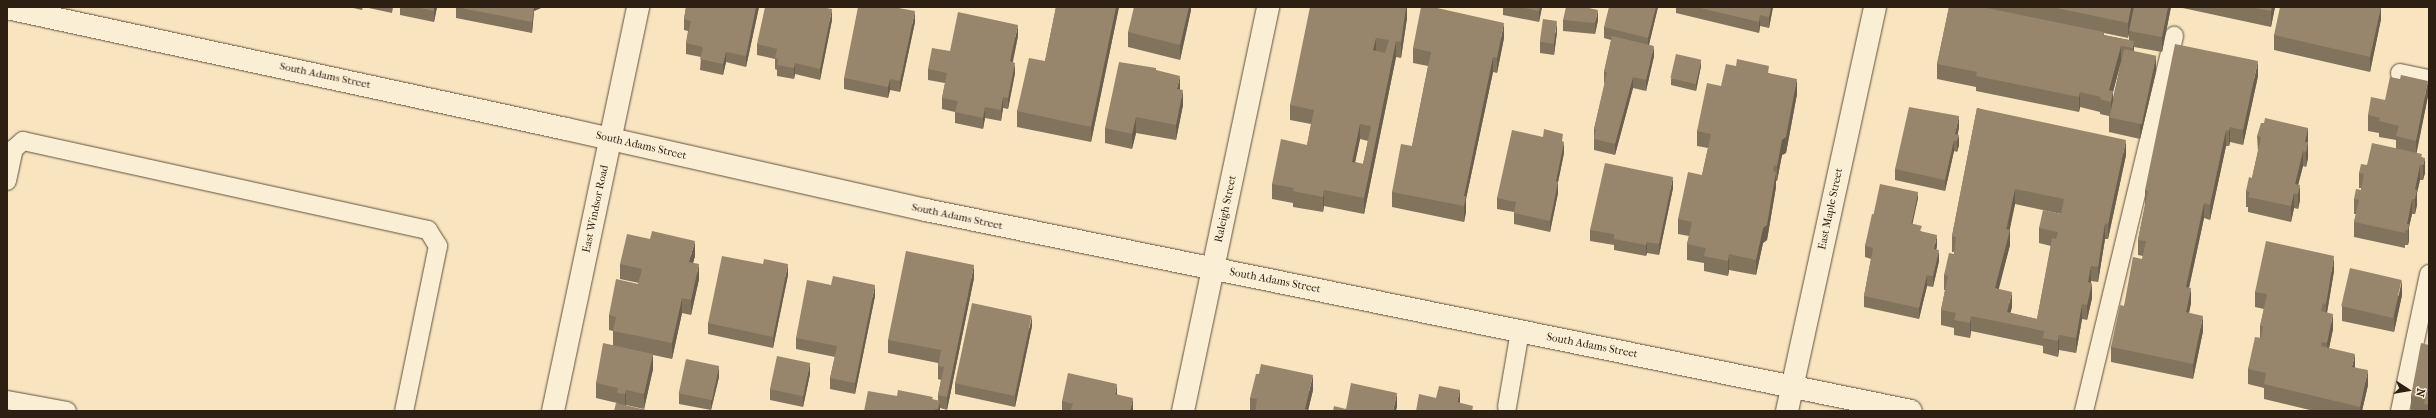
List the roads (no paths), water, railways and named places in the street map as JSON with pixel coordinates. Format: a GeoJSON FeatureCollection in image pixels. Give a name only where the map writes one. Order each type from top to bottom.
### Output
{"type":"FeatureCollection","features":[{"type":"Feature","properties":{"kind":"street","name":"East Windsor Road"},"geometry":{"type":"LineString","coordinates":[[553,411],[638,7]]}},
{"type":"Feature","properties":{"kind":"street","name":"Raleigh Street"},"geometry":{"type":"LineString","coordinates":[[1183,411],[1268,7]]}},
{"type":"Feature","properties":{"kind":"street","name":"East Maple Street"},"geometry":{"type":"LineString","coordinates":[[1787,411],[1875,7]]}},
{"type":"Feature","properties":{"kind":"street","name":"South Adams Street"},"geometry":{"type":"LineString","coordinates":[[7,8],[262,62],[926,210],[1911,411]]}},
{"type":"Feature","properties":{"kind":"lane"},"geometry":{"type":"LineString","coordinates":[[2084,411],[2174,36]]}},
{"type":"Feature","properties":{"kind":"lane"},"geometry":{"type":"LineString","coordinates":[[2400,73],[2429,79]]}},
{"type":"Feature","properties":{"kind":"lane"},"geometry":{"type":"LineString","coordinates":[[7,181],[14,149],[23,141],[428,230],[438,246],[404,411]]}},
{"type":"Feature","properties":{"kind":"lane"},"geometry":{"type":"LineString","coordinates":[[2400,411],[2429,274]]}},
{"type":"Feature","properties":{"kind":"lane"},"geometry":{"type":"LineString","coordinates":[[1511,410],[1520,331]]}},
{"type":"Feature","properties":{"kind":"lane"},"geometry":{"type":"LineString","coordinates":[[7,400],[67,411]]}}]}
